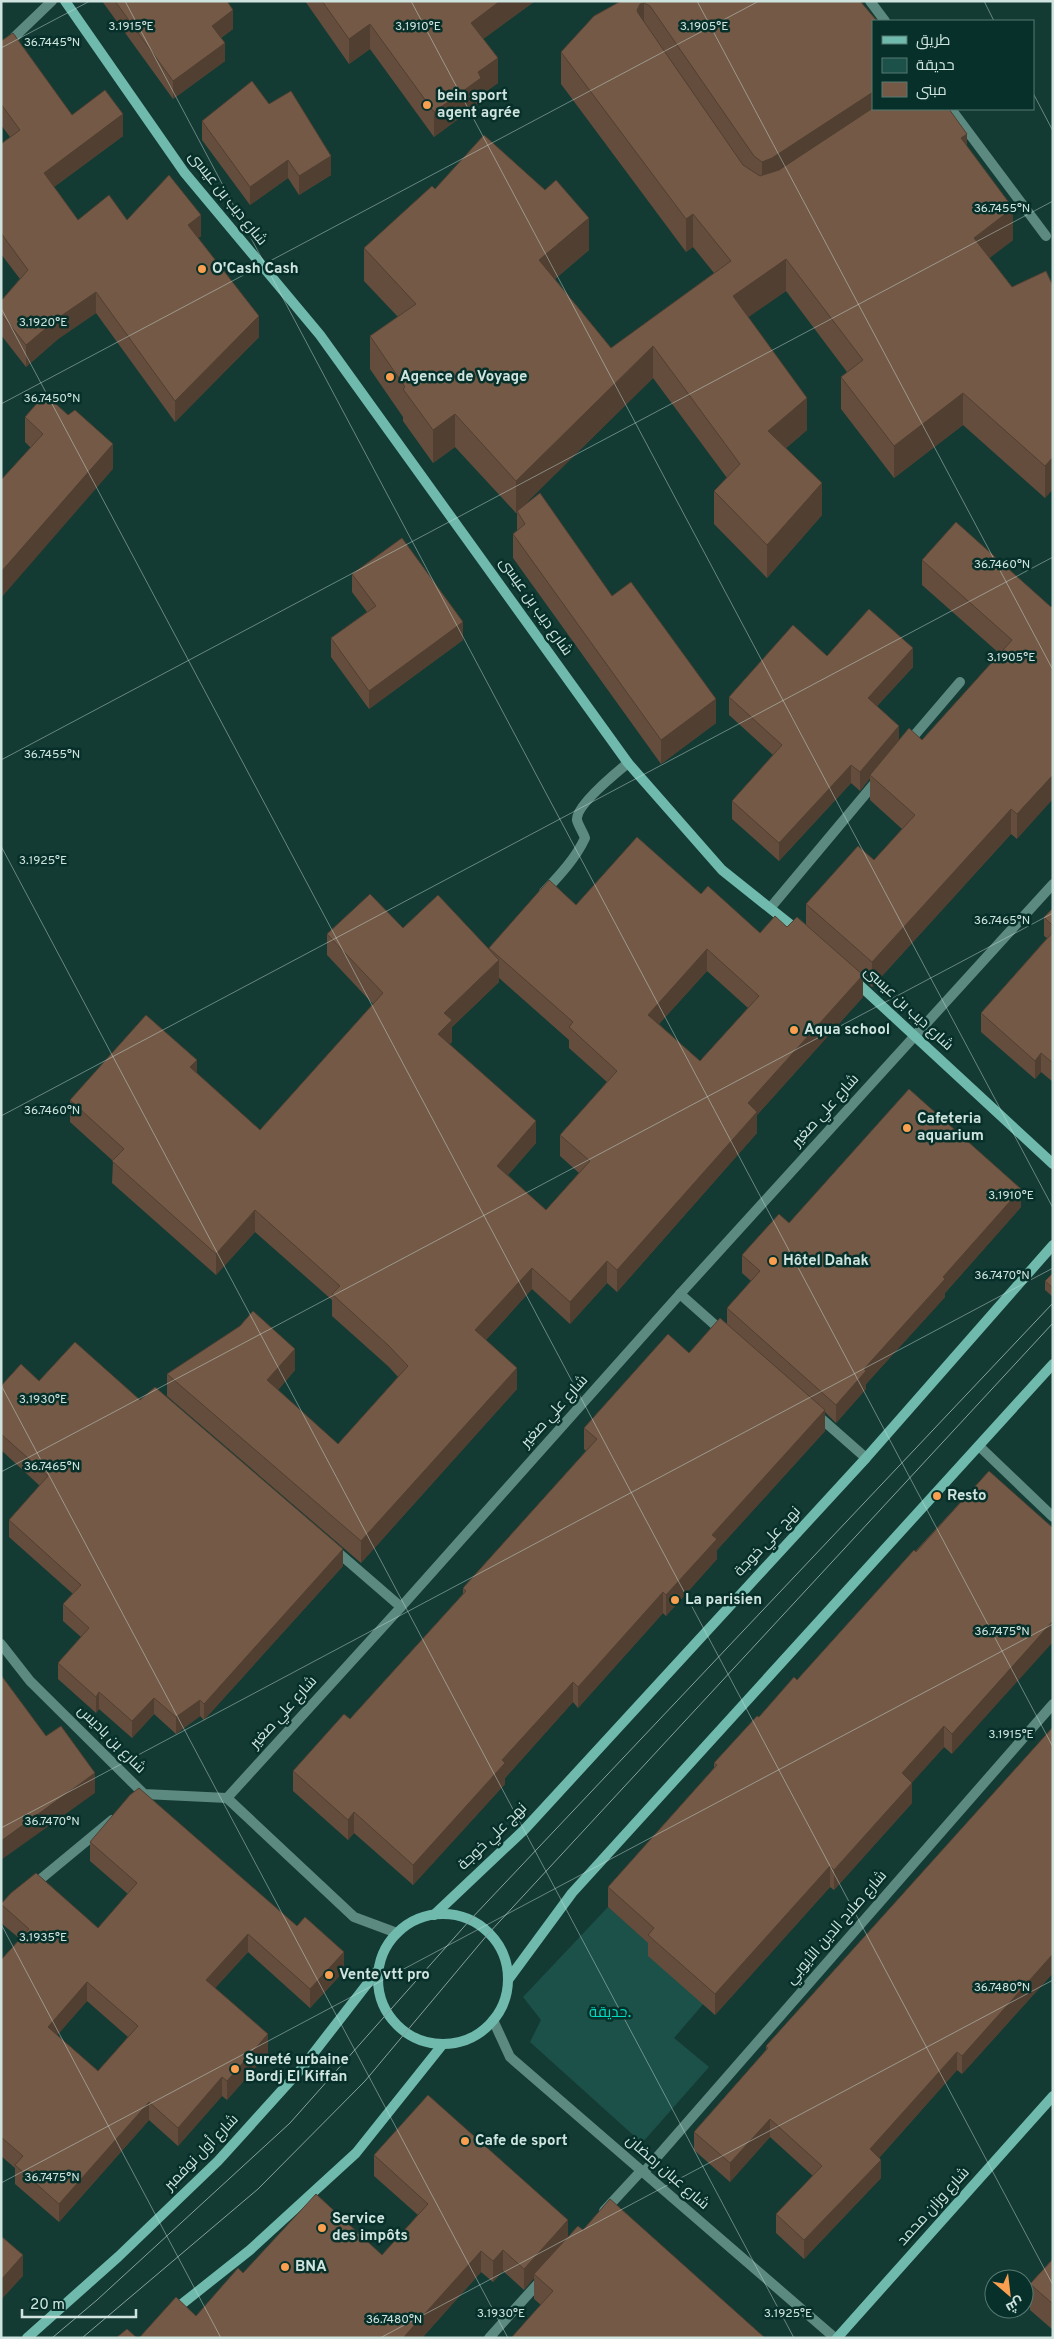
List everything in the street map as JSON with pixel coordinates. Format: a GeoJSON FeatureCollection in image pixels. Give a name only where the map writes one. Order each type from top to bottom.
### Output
{"type":"FeatureCollection","features":[{"type":"Feature","properties":{"kind":"main road","name":"شارع ديب بن عيسى"},"geometry":{"type":"LineString","coordinates":[[64,1],[184,172],[320,335],[628,763],[722,870],[806,937]]}},
{"type":"Feature","properties":{"kind":"main road","name":"شارع ديب بن عيسى"},"geometry":{"type":"LineString","coordinates":[[848,974],[1053,1164]]}},
{"type":"Feature","properties":{"kind":"main road","name":"نهج علي خوجة"},"geometry":{"type":"LineString","coordinates":[[434,1915],[524,1830],[866,1458],[1053,1245]]}},
{"type":"Feature","properties":{"kind":"main road"},"geometry":{"type":"LineString","coordinates":[[508,1980],[572,1892],[1053,1364]]}},
{"type":"Feature","properties":{"kind":"main road"},"geometry":{"type":"LineString","coordinates":[[434,1915],[453,1915],[470,1920],[494,1939],[504,1958],[508,1980],[504,2002],[493,2020],[479,2033],[462,2042],[444,2044],[415,2040],[397,2026],[384,2010],[378,1970],[384,1950],[396,1933],[414,1921],[434,1915]]}},
{"type":"Feature","properties":{"kind":"main road","name":"شارع أول نوفمبر"},"geometry":{"type":"LineString","coordinates":[[27,2338],[118,2256],[218,2160],[302,2068],[378,1970]]}},
{"type":"Feature","properties":{"kind":"main road"},"geometry":{"type":"LineString","coordinates":[[161,2320],[250,2250],[356,2153],[444,2044]]}},
{"type":"Feature","properties":{"kind":"main road","name":"شارع وزان محمد"},"geometry":{"type":"LineString","coordinates":[[836,2338],[1053,2096]]}},
{"type":"Feature","properties":{"kind":"street"},"geometry":{"type":"LineString","coordinates":[[1,50],[52,1]]}},
{"type":"Feature","properties":{"kind":"street"},"geometry":{"type":"LineString","coordinates":[[870,1],[884,20]]}},
{"type":"Feature","properties":{"kind":"street"},"geometry":{"type":"LineString","coordinates":[[951,110],[1046,236]]}},
{"type":"Feature","properties":{"kind":"street"},"geometry":{"type":"LineString","coordinates":[[903,749],[960,682]]}},
{"type":"Feature","properties":{"kind":"street"},"geometry":{"type":"LineString","coordinates":[[538,898],[581,847],[585,838],[577,820],[577,814],[596,791],[628,763]]}},
{"type":"Feature","properties":{"kind":"street"},"geometry":{"type":"LineString","coordinates":[[770,907],[884,772]]}},
{"type":"Feature","properties":{"kind":"street","name":"شارع علي صغير"},"geometry":{"type":"LineString","coordinates":[[227,1798],[401,1607],[680,1294],[1053,884]]}},
{"type":"Feature","properties":{"kind":"street"},"geometry":{"type":"LineString","coordinates":[[680,1294],[732,1340]]}},
{"type":"Feature","properties":{"kind":"street"},"geometry":{"type":"LineString","coordinates":[[806,1405],[866,1458]]}},
{"type":"Feature","properties":{"kind":"street"},"geometry":{"type":"LineString","coordinates":[[979,1446],[1053,1517]]}},
{"type":"Feature","properties":{"kind":"street"},"geometry":{"type":"LineString","coordinates":[[326,1542],[401,1607]]}},
{"type":"Feature","properties":{"kind":"street","name":"شارع بن باديس"},"geometry":{"type":"LineString","coordinates":[[1,1644],[30,1681],[140,1797],[227,1798]]}},
{"type":"Feature","properties":{"kind":"street","name":"شارع صلاح الدين الأيوبي"},"geometry":{"type":"LineString","coordinates":[[595,2222],[643,2171],[1053,1704]]}},
{"type":"Feature","properties":{"kind":"street"},"geometry":{"type":"LineString","coordinates":[[227,1798],[354,1917],[396,1933]]}},
{"type":"Feature","properties":{"kind":"street"},"geometry":{"type":"LineString","coordinates":[[24,1893],[121,1812]]}},
{"type":"Feature","properties":{"kind":"street","name":"شارع عبان رمضان"},"geometry":{"type":"LineString","coordinates":[[493,2020],[510,2057],[836,2338]]}},
{"type":"Feature","properties":{"kind":"street"},"geometry":{"type":"LineString","coordinates":[[489,2338],[548,2272]]}},
{"type":"Feature","properties":{"kind":"green space","name":"حديقة."},"geometry":{"type":"Polygon","coordinates":[[[608,1907],[653,1947],[705,2002],[674,2038],[709,2067],[642,2143],[530,2042],[541,2020],[523,1997],[608,1907]]]}},
{"type":"Feature","properties":{"kind":"building"},"geometry":{"type":"Polygon","coordinates":[[[115,1],[227,1],[233,10],[212,26],[225,43],[173,81],[115,1]]]}},
{"type":"Feature","properties":{"kind":"building"},"geometry":{"type":"Polygon","coordinates":[[[322,1],[500,1],[471,23],[498,58],[478,72],[481,78],[434,112],[370,24],[349,39],[322,1]]]}},
{"type":"Feature","properties":{"kind":"building"},"geometry":{"type":"Polygon","coordinates":[[[621,1],[860,1],[876,20],[872,20],[872,93],[772,158],[762,162],[754,156],[650,6],[644,3],[640,4],[637,10],[743,165],[760,176],[779,170],[872,109],[950,110],[967,134],[961,138],[1013,208],[974,238],[1012,287],[1046,271],[1053,286],[1053,457],[1045,466],[963,393],[894,446],[841,377],[863,360],[786,259],[733,296],[807,398],[768,431],[822,483],[767,545],[714,491],[740,464],[653,346],[516,481],[455,414],[433,430],[403,389],[405,387],[370,336],[416,304],[364,248],[432,186],[435,189],[484,135],[545,190],[556,180],[589,218],[539,260],[611,348],[731,261],[693,214],[686,219],[561,52],[594,16],[621,1]]]}},
{"type":"Feature","properties":{"kind":"building"},"geometry":{"type":"Polygon","coordinates":[[[13,33],[72,115],[105,90],[123,114],[44,173],[78,220],[109,195],[127,220],[169,175],[201,215],[188,225],[259,316],[175,401],[96,292],[58,318],[26,345],[1,314],[1,301],[28,270],[1,233],[1,144],[20,130],[1,104],[1,41],[13,33]]]}},
{"type":"Feature","properties":{"kind":"building"},"geometry":{"type":"Polygon","coordinates":[[[252,81],[269,104],[291,91],[331,156],[299,176],[288,160],[250,187],[202,121],[252,81]]]}},
{"type":"Feature","properties":{"kind":"building"},"geometry":{"type":"Polygon","coordinates":[[[45,394],[68,415],[75,410],[113,444],[1,572],[1,480],[43,434],[25,417],[45,394]]]}},
{"type":"Feature","properties":{"kind":"building"},"geometry":{"type":"Polygon","coordinates":[[[540,493],[612,596],[631,582],[716,699],[661,740],[513,534],[525,524],[517,511],[540,493]]]}},
{"type":"Feature","properties":{"kind":"building"},"geometry":{"type":"Polygon","coordinates":[[[956,522],[1051,607],[1053,605],[1053,775],[1017,814],[1011,809],[872,962],[806,904],[858,846],[874,860],[915,815],[870,775],[909,728],[922,740],[1012,640],[922,560],[956,522]]]}},
{"type":"Feature","properties":{"kind":"building"},"geometry":{"type":"Polygon","coordinates":[[[402,538],[463,622],[369,691],[331,638],[376,606],[352,574],[402,538]]]}},
{"type":"Feature","properties":{"kind":"building"},"geometry":{"type":"Polygon","coordinates":[[[869,609],[913,648],[868,698],[899,726],[860,772],[851,765],[779,843],[732,801],[782,745],[729,697],[793,625],[827,656],[869,609]]]}},
{"type":"Feature","properties":{"kind":"building"},"geometry":{"type":"Polygon","coordinates":[[[637,837],[701,894],[708,886],[760,933],[775,916],[787,927],[797,917],[863,975],[748,1103],[757,1112],[617,1270],[607,1261],[570,1302],[532,1268],[475,1330],[517,1368],[361,1541],[167,1374],[240,1326],[253,1311],[295,1349],[267,1380],[338,1444],[408,1366],[332,1294],[340,1286],[255,1210],[216,1254],[112,1161],[124,1149],[70,1100],[146,1015],[197,1060],[190,1067],[260,1130],[383,993],[327,934],[370,894],[403,928],[438,895],[499,960],[444,1013],[452,1020],[438,1034],[536,1121],[497,1166],[546,1210],[590,1161],[560,1135],[617,1071],[569,1027],[573,1022],[489,948],[549,880],[576,905],[637,837]],[[707,949],[648,1015],[700,1061],[759,996],[707,949]]]}},
{"type":"Feature","properties":{"kind":"building"},"geometry":{"type":"Polygon","coordinates":[[[1053,908],[1053,926],[1044,917],[1053,908]]]}},
{"type":"Feature","properties":{"kind":"building"},"geometry":{"type":"Polygon","coordinates":[[[1053,932],[1053,1063],[1041,1053],[1035,1061],[981,1013],[1053,932]]]}},
{"type":"Feature","properties":{"kind":"building"},"geometry":{"type":"Polygon","coordinates":[[[909,1089],[1021,1189],[943,1277],[945,1279],[864,1369],[866,1371],[836,1405],[727,1308],[760,1271],[742,1255],[779,1214],[789,1223],[909,1089]]]}},
{"type":"Feature","properties":{"kind":"building"},"geometry":{"type":"Polygon","coordinates":[[[1053,1273],[1053,1288],[1045,1281],[1053,1273]]]}},
{"type":"Feature","properties":{"kind":"building"},"geometry":{"type":"Polygon","coordinates":[[[720,1318],[825,1410],[712,1535],[717,1539],[666,1595],[663,1592],[578,1687],[573,1682],[502,1760],[505,1763],[413,1865],[354,1812],[348,1820],[293,1771],[344,1714],[350,1719],[466,1591],[463,1588],[597,1439],[584,1428],[668,1334],[689,1353],[720,1318]]]}},
{"type":"Feature","properties":{"kind":"building"},"geometry":{"type":"Polygon","coordinates":[[[75,1342],[140,1400],[155,1387],[343,1549],[204,1704],[200,1700],[176,1717],[154,1698],[132,1721],[99,1692],[96,1697],[58,1663],[89,1628],[63,1604],[81,1585],[9,1520],[48,1476],[1,1434],[1,1386],[21,1364],[39,1381],[75,1342]]]}},
{"type":"Feature","properties":{"kind":"building"},"geometry":{"type":"Polygon","coordinates":[[[989,1471],[1053,1528],[1053,1621],[952,1734],[944,1726],[902,1773],[912,1783],[834,1870],[830,1866],[715,1994],[648,1935],[654,1928],[608,1887],[717,1765],[714,1763],[757,1716],[759,1717],[794,1677],[797,1680],[914,1550],[916,1552],[989,1471]]]}},
{"type":"Feature","properties":{"kind":"building"},"geometry":{"type":"Polygon","coordinates":[[[1,1675],[46,1736],[61,1726],[95,1773],[1,1841],[1,1675]]]}},
{"type":"Feature","properties":{"kind":"building"},"geometry":{"type":"Polygon","coordinates":[[[1053,1727],[1053,1954],[962,2056],[957,2052],[870,2149],[881,2160],[804,2240],[776,2214],[822,2166],[770,2119],[730,2163],[694,2132],[768,2048],[766,2046],[1053,1727]]]}},
{"type":"Feature","properties":{"kind":"building"},"geometry":{"type":"Polygon","coordinates":[[[139,1788],[297,1926],[305,1917],[344,1952],[310,1989],[248,1934],[206,1980],[268,2034],[227,2081],[222,2077],[178,2128],[149,2102],[59,2204],[15,2165],[23,2156],[1,2137],[1,1960],[29,1929],[1,1904],[11,1893],[36,1873],[98,1928],[137,1883],[90,1842],[130,1795],[139,1788]],[[87,1982],[48,2027],[98,2071],[138,2026],[87,1982]]]}},
{"type":"Feature","properties":{"kind":"building"},"geometry":{"type":"Polygon","coordinates":[[[428,2095],[568,2220],[524,2269],[503,2250],[493,2261],[481,2251],[403,2338],[139,2338],[176,2297],[196,2316],[238,2268],[243,2273],[316,2194],[382,2255],[428,2204],[374,2155],[428,2095]]]}},
{"type":"Feature","properties":{"kind":"building"},"geometry":{"type":"Polygon","coordinates":[[[610,2199],[765,2338],[511,2338],[553,2291],[534,2274],[578,2226],[583,2230],[610,2199]]]}},
{"type":"Feature","properties":{"kind":"building"},"geometry":{"type":"Polygon","coordinates":[[[1,2236],[23,2255],[1,2280],[1,2236]]]}},
{"type":"Feature","properties":{"kind":"building"},"geometry":{"type":"Polygon","coordinates":[[[1053,2259],[1053,2304],[1034,2287],[1034,2280],[1053,2259]]]}},
{"type":"Feature","properties":{"kind":"building"},"geometry":{"type":"Polygon","coordinates":[[[127,2329],[137,2338],[116,2338],[127,2329]]]}},
{"type":"Feature","properties":{"kind":"tram line"},"geometry":{"type":"LineString","coordinates":[[52,2338],[97,2300],[290,2123],[470,1920],[1053,1303]]}},
{"type":"Feature","properties":{"kind":"tram line"},"geometry":{"type":"LineString","coordinates":[[82,2338],[258,2189],[365,2081],[488,1934],[1053,1323]]}},
{"type":"Feature","properties":{"kind":"place","name":"bein sport agent agrée"},"geometry":{"type":"Point","coordinates":[427,105]}},
{"type":"Feature","properties":{"kind":"place","name":"O'Cash Cash"},"geometry":{"type":"Point","coordinates":[202,269]}},
{"type":"Feature","properties":{"kind":"place","name":"Agence de Voyage"},"geometry":{"type":"Point","coordinates":[390,377]}},
{"type":"Feature","properties":{"kind":"place","name":"Aqua school"},"geometry":{"type":"Point","coordinates":[794,1030]}},
{"type":"Feature","properties":{"kind":"place","name":"Cafeteria aquarium"},"geometry":{"type":"Point","coordinates":[907,1128]}},
{"type":"Feature","properties":{"kind":"place","name":"Hôtel Dahak"},"geometry":{"type":"Point","coordinates":[773,1261]}},
{"type":"Feature","properties":{"kind":"place","name":"Resto"},"geometry":{"type":"Point","coordinates":[937,1496]}},
{"type":"Feature","properties":{"kind":"place","name":"La parisien"},"geometry":{"type":"Point","coordinates":[675,1600]}},
{"type":"Feature","properties":{"kind":"place","name":"Vente vtt pro"},"geometry":{"type":"Point","coordinates":[329,1975]}},
{"type":"Feature","properties":{"kind":"place","name":"Sureté urbaine Bordj El Kiffan"},"geometry":{"type":"Point","coordinates":[235,2069]}},
{"type":"Feature","properties":{"kind":"place","name":"Cafe de sport"},"geometry":{"type":"Point","coordinates":[465,2141]}},
{"type":"Feature","properties":{"kind":"place","name":"Service des impôts"},"geometry":{"type":"Point","coordinates":[322,2228]}},
{"type":"Feature","properties":{"kind":"place","name":"BNA"},"geometry":{"type":"Point","coordinates":[285,2267]}}]}
